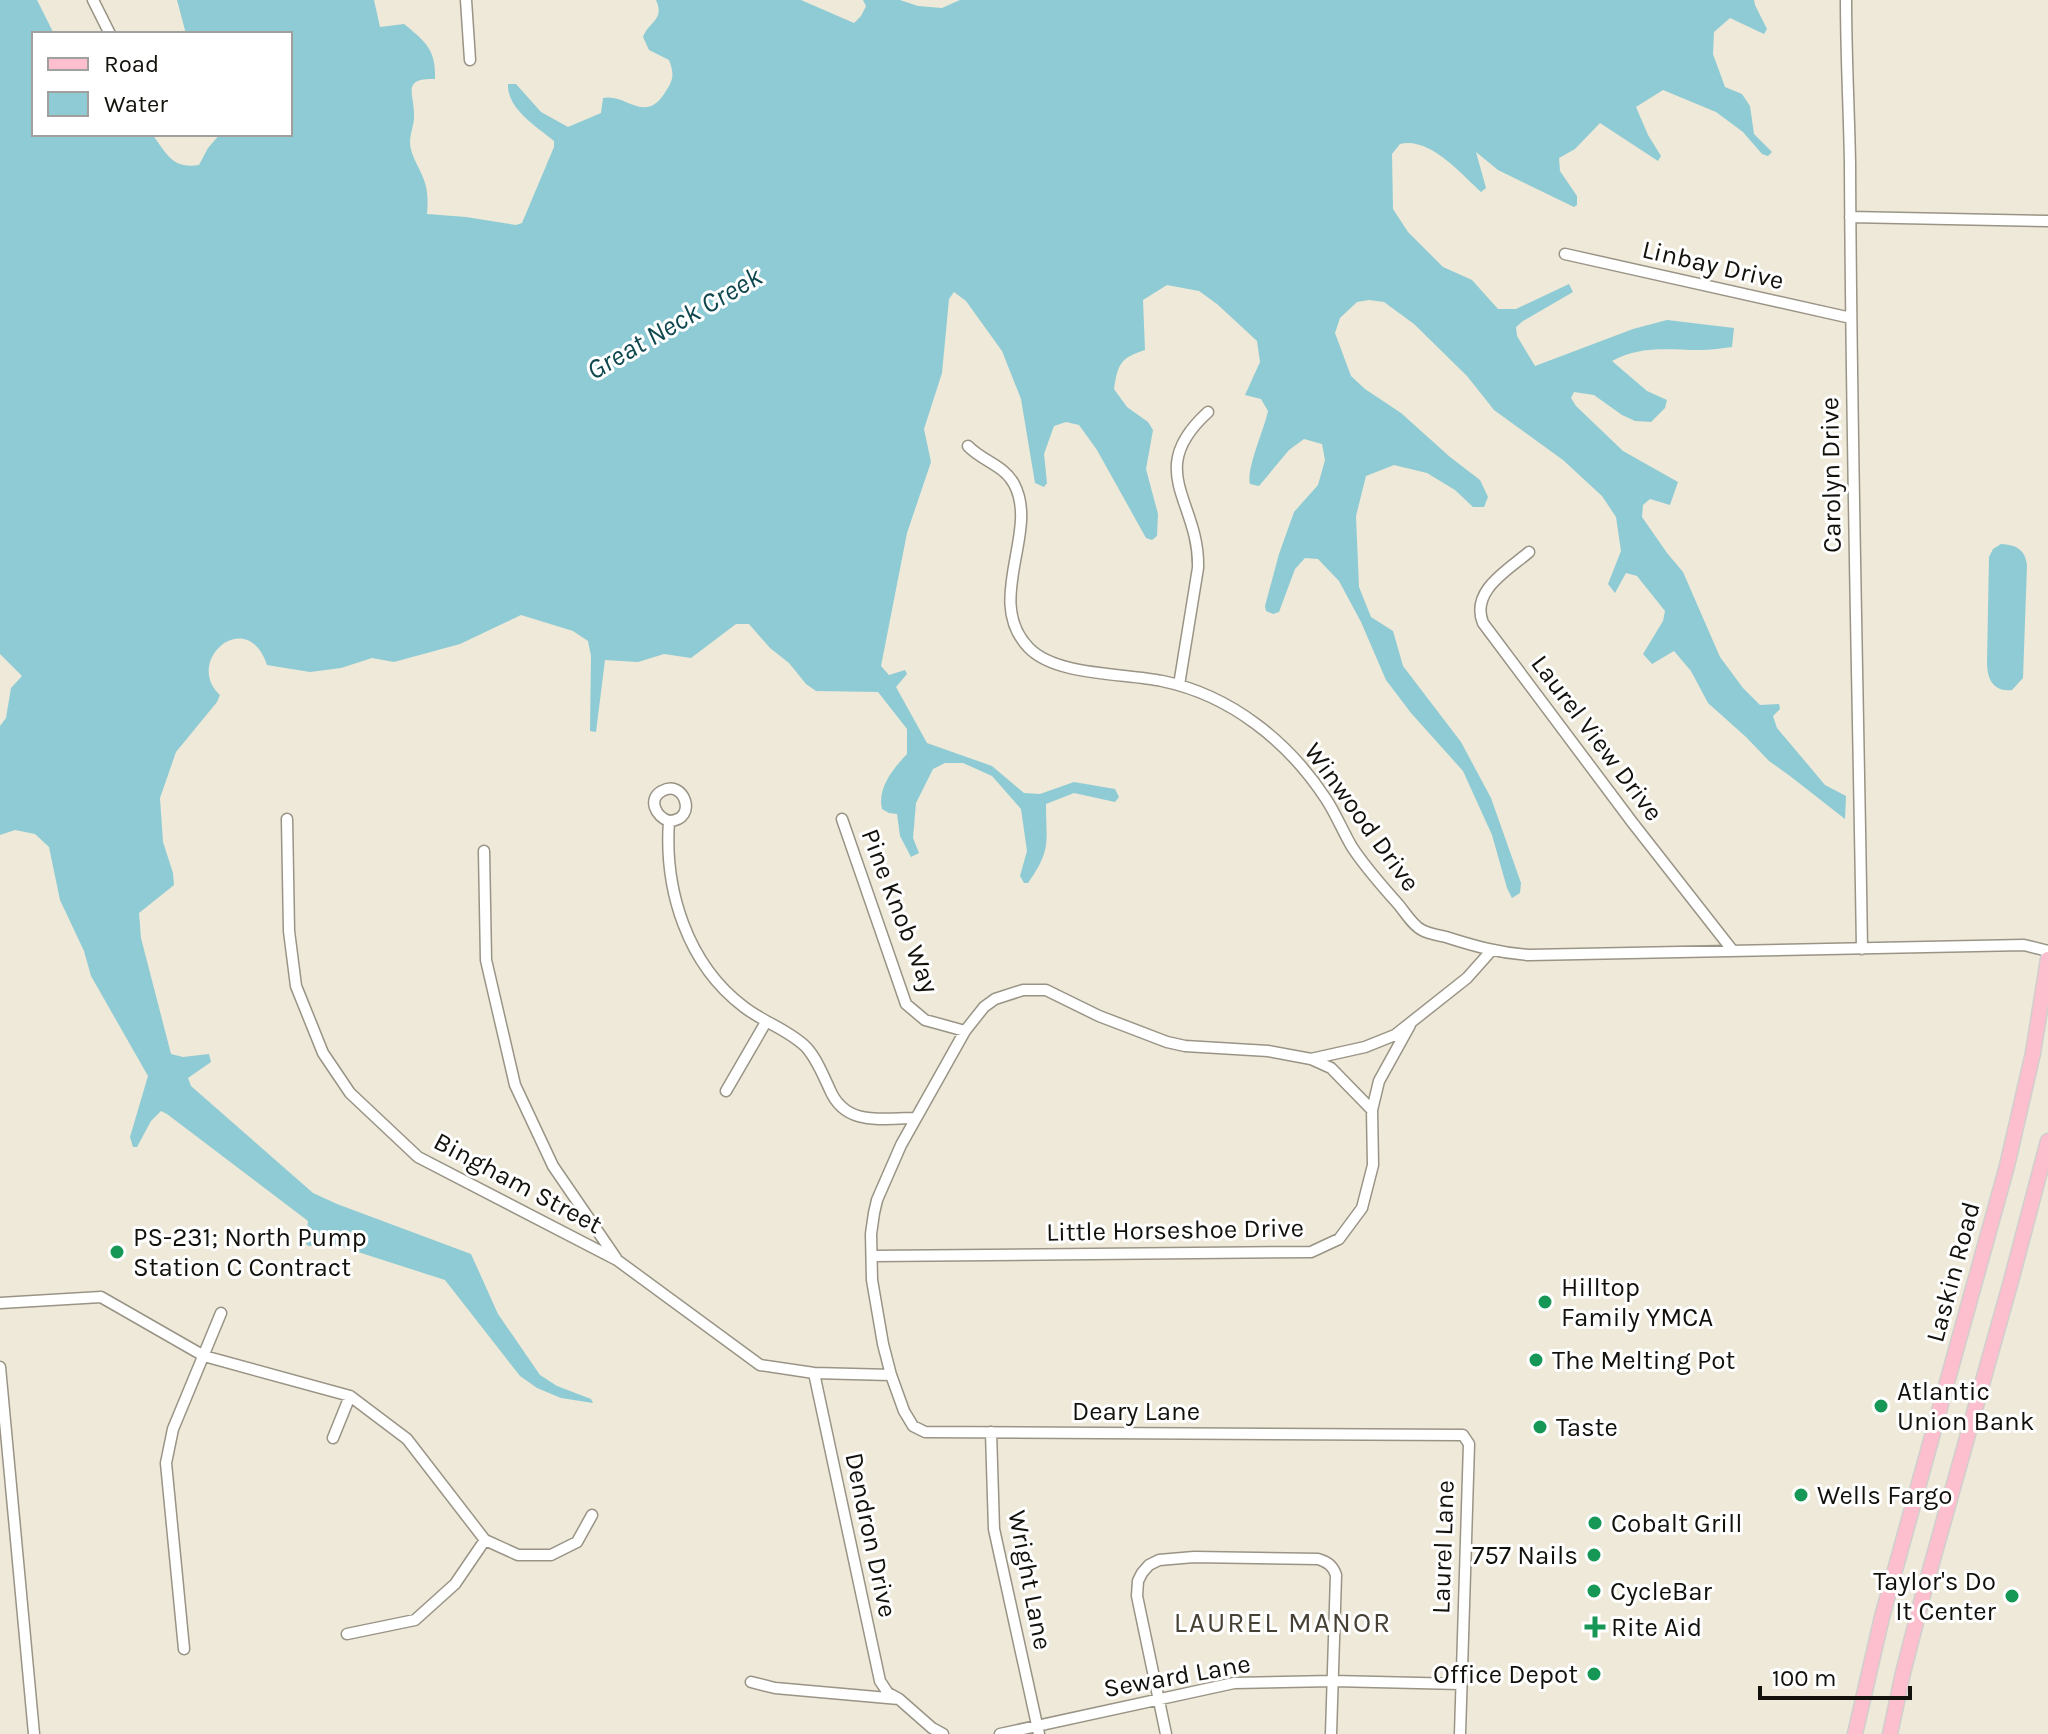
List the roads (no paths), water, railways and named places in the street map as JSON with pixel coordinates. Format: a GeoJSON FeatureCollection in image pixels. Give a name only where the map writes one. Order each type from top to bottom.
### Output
{"type":"FeatureCollection","features":[{"type":"Feature","properties":{"kind":"main road","name":"Laskin Road"},"geometry":{"type":"LineString","coordinates":[[1855,1734],[1891,1583],[2007,1166],[2033,1053],[2048,959]]}},
{"type":"Feature","properties":{"kind":"main road"},"geometry":{"type":"LineString","coordinates":[[1890,1734],[1923,1595],[2048,1141]]}},
{"type":"Feature","properties":{"kind":"street"},"geometry":{"type":"LineString","coordinates":[[93,0],[109,32]]}},
{"type":"Feature","properties":{"kind":"street"},"geometry":{"type":"LineString","coordinates":[[466,0],[470,60]]}},
{"type":"Feature","properties":{"kind":"street","name":"Carolyn Drive"},"geometry":{"type":"LineString","coordinates":[[1846,0],[1862,949]]}},
{"type":"Feature","properties":{"kind":"street"},"geometry":{"type":"LineString","coordinates":[[1850,217],[2048,221]]}},
{"type":"Feature","properties":{"kind":"street","name":"Linbay Drive"},"geometry":{"type":"LineString","coordinates":[[1565,254],[1851,318]]}},
{"type":"Feature","properties":{"kind":"street"},"geometry":{"type":"LineString","coordinates":[[1179,685],[1199,554],[1177,481],[1177,457],[1186,435],[1208,412]]}},
{"type":"Feature","properties":{"kind":"street","name":"Winwood Drive"},"geometry":{"type":"LineString","coordinates":[[968,446],[1007,474],[1016,489],[1020,519],[1012,569],[1011,602],[1016,628],[1029,649],[1052,664],[1179,685],[1243,715],[1291,754],[1325,799],[1362,860],[1421,930],[1491,951],[1529,955],[2024,945],[2048,951]]}},
{"type":"Feature","properties":{"kind":"street","name":"Laurel View Drive"},"geometry":{"type":"LineString","coordinates":[[1529,552],[1484,594],[1480,608],[1483,623],[1733,951]]}},
{"type":"Feature","properties":{"kind":"street","name":"Bingham Street"},"geometry":{"type":"LineString","coordinates":[[287,819],[289,931],[296,986],[323,1053],[350,1093],[418,1157],[617,1260],[760,1365],[814,1373],[891,1375]]}},
{"type":"Feature","properties":{"kind":"street","name":"Pine Knob Way"},"geometry":{"type":"LineString","coordinates":[[842,819],[906,1004],[925,1020],[965,1031]]}},
{"type":"Feature","properties":{"kind":"street"},"geometry":{"type":"LineString","coordinates":[[669,821],[670,872],[682,921],[691,944],[710,974],[746,1009],[806,1047],[819,1066],[834,1099],[845,1111],[865,1118],[916,1118]]}},
{"type":"Feature","properties":{"kind":"street"},"geometry":{"type":"LineString","coordinates":[[484,851],[486,960],[515,1085],[553,1166],[617,1260]]}},
{"type":"Feature","properties":{"kind":"street"},"geometry":{"type":"LineString","coordinates":[[1311,1059],[1380,1042],[1411,1024],[1467,978],[1491,951]]}},
{"type":"Feature","properties":{"kind":"street"},"geometry":{"type":"LineString","coordinates":[[891,1375],[876,1309],[871,1234],[877,1200],[891,1165],[965,1031],[984,1007],[995,999],[1023,990],[1046,990],[1123,1026],[1167,1042],[1268,1051],[1311,1059],[1331,1068],[1372,1110]]}},
{"type":"Feature","properties":{"kind":"street"},"geometry":{"type":"LineString","coordinates":[[726,1091],[766,1022]]}},
{"type":"Feature","properties":{"kind":"street","name":"Little Horseshoe Drive"},"geometry":{"type":"LineString","coordinates":[[872,1256],[1311,1252],[1339,1239],[1362,1208],[1373,1165],[1372,1110],[1379,1081],[1411,1024]]}},
{"type":"Feature","properties":{"kind":"street"},"geometry":{"type":"LineString","coordinates":[[0,1303],[101,1297],[204,1356],[350,1396],[407,1439],[485,1540],[518,1555],[551,1555],[577,1542],[592,1515]]}},
{"type":"Feature","properties":{"kind":"street"},"geometry":{"type":"LineString","coordinates":[[184,1649],[166,1463],[173,1429],[221,1313]]}},
{"type":"Feature","properties":{"kind":"street"},"geometry":{"type":"LineString","coordinates":[[0,1367],[34,1734]]}},
{"type":"Feature","properties":{"kind":"street","name":"Dendron Drive"},"geometry":{"type":"LineString","coordinates":[[814,1373],[880,1681],[888,1693],[943,1734]]}},
{"type":"Feature","properties":{"kind":"street","name":"Deary Lane"},"geometry":{"type":"LineString","coordinates":[[891,1375],[909,1421],[918,1430],[935,1433],[1392,1433]]}},
{"type":"Feature","properties":{"kind":"street"},"geometry":{"type":"LineString","coordinates":[[333,1438],[350,1396]]}},
{"type":"Feature","properties":{"kind":"street","name":"Wright Lane"},"geometry":{"type":"LineString","coordinates":[[991,1432],[994,1529],[1038,1730]]}},
{"type":"Feature","properties":{"kind":"street","name":"Laurel Lane"},"geometry":{"type":"LineString","coordinates":[[1392,1433],[1460,1433],[1469,1444],[1460,1734]]}},
{"type":"Feature","properties":{"kind":"street"},"geometry":{"type":"LineString","coordinates":[[347,1634],[415,1620],[455,1584],[485,1540]]}},
{"type":"Feature","properties":{"kind":"street"},"geometry":{"type":"LineString","coordinates":[[1166,1734],[1145,1641],[1137,1587],[1149,1565],[1159,1560],[1194,1557],[1318,1559],[1334,1569],[1331,1734]]}},
{"type":"Feature","properties":{"kind":"street"},"geometry":{"type":"LineString","coordinates":[[751,1682],[775,1688],[899,1699]]}},
{"type":"Feature","properties":{"kind":"street","name":"Seward Lane"},"geometry":{"type":"LineString","coordinates":[[1000,1734],[1038,1730],[1158,1699],[1250,1682],[1461,1684]]}},
{"type":"Feature","properties":{"kind":"water","name":"Great Neck Creek"},"geometry":{"type":"Polygon","coordinates":[[[0,0],[37,0],[53,32],[32,32],[32,136],[153,136],[166,154],[182,165],[190,166],[199,165],[218,136],[292,136],[292,32],[185,32],[177,0],[374,0],[380,27],[404,24],[424,42],[434,61],[435,79],[417,81],[412,89],[414,117],[410,147],[426,187],[427,214],[516,225],[522,223],[554,141],[517,109],[508,84],[516,84],[541,112],[568,127],[601,113],[603,98],[636,106],[651,106],[666,91],[672,76],[669,60],[649,50],[643,37],[659,12],[656,0],[801,0],[854,23],[866,6],[863,0],[900,0],[918,6],[942,8],[960,0],[1754,0],[1767,29],[1764,34],[1730,18],[1714,32],[1713,54],[1725,87],[1742,94],[1750,106],[1754,134],[1772,152],[1768,156],[1716,112],[1663,90],[1636,107],[1661,156],[1658,161],[1600,123],[1575,149],[1559,158],[1560,171],[1577,196],[1574,207],[1498,170],[1476,152],[1486,188],[1481,192],[1444,158],[1411,143],[1400,144],[1392,154],[1393,209],[1408,232],[1443,267],[1472,280],[1498,309],[1516,309],[1569,284],[1573,292],[1516,327],[1517,336],[1535,366],[1633,329],[1667,320],[1734,328],[1732,347],[1644,350],[1612,361],[1647,391],[1667,400],[1665,408],[1651,422],[1635,421],[1622,415],[1594,395],[1574,392],[1571,398],[1623,451],[1678,482],[1670,505],[1650,499],[1643,505],[1642,517],[1683,572],[1720,657],[1760,705],[1779,704],[1780,709],[1773,716],[1777,728],[1825,785],[1846,796],[1845,819],[1769,761],[1708,703],[1691,671],[1674,651],[1652,664],[1643,654],[1663,621],[1665,611],[1637,576],[1626,573],[1615,593],[1608,584],[1621,551],[1616,517],[1602,496],[1563,460],[1494,410],[1467,376],[1414,324],[1384,302],[1369,300],[1357,302],[1340,318],[1335,333],[1351,376],[1401,413],[1480,480],[1488,497],[1484,507],[1473,507],[1455,490],[1427,473],[1394,465],[1366,476],[1356,516],[1359,587],[1371,617],[1393,631],[1403,666],[1461,742],[1491,798],[1521,883],[1520,893],[1512,898],[1492,835],[1463,771],[1386,680],[1339,581],[1318,559],[1305,558],[1295,569],[1279,612],[1273,614],[1266,611],[1279,554],[1294,512],[1318,485],[1325,460],[1322,444],[1304,439],[1289,450],[1259,486],[1250,484],[1253,459],[1268,411],[1261,399],[1245,395],[1260,362],[1257,341],[1199,291],[1167,285],[1143,300],[1145,350],[1125,359],[1117,373],[1114,389],[1127,407],[1148,422],[1153,430],[1146,469],[1158,514],[1157,536],[1152,540],[1146,538],[1097,450],[1079,425],[1066,422],[1054,426],[1044,454],[1047,483],[1044,487],[1035,483],[1021,399],[1002,351],[966,301],[954,292],[949,299],[942,373],[924,429],[931,462],[907,533],[881,666],[889,675],[905,670],[907,674],[896,687],[927,743],[992,766],[1024,793],[1040,794],[1074,782],[1115,789],[1119,797],[1115,802],[1074,793],[1046,804],[1044,853],[1028,883],[1024,883],[1020,876],[1027,851],[1021,809],[992,776],[963,763],[945,763],[933,769],[916,803],[913,838],[919,853],[911,857],[900,836],[897,814],[882,809],[881,801],[887,779],[907,754],[907,729],[878,692],[816,691],[749,624],[736,624],[691,658],[664,654],[638,662],[605,660],[596,732],[590,731],[591,656],[588,641],[573,631],[521,615],[460,644],[394,662],[372,658],[341,668],[310,672],[267,665],[258,648],[246,640],[234,639],[222,645],[213,655],[209,668],[211,681],[220,695],[176,752],[160,798],[163,842],[174,885],[139,913],[141,938],[171,1054],[183,1057],[209,1054],[211,1062],[188,1078],[191,1086],[313,1193],[471,1254],[498,1314],[540,1375],[557,1386],[591,1399],[593,1403],[561,1398],[537,1388],[520,1376],[445,1280],[330,1243],[306,1244],[308,1221],[167,1114],[161,1111],[151,1121],[137,1147],[133,1147],[130,1137],[148,1076],[91,976],[84,951],[60,900],[49,847],[35,834],[15,830],[0,835],[0,726],[6,718],[11,688],[22,676],[0,654],[0,0]]]}},
{"type":"Feature","properties":{"kind":"water"},"geometry":{"type":"Polygon","coordinates":[[[2001,544],[2019,549],[2027,565],[2023,678],[2012,690],[1996,687],[1987,668],[1989,557],[1993,549],[2001,544]]]}},
{"type":"Feature","properties":{"kind":"place","name":"PS-231; North Pump Station C Contract"},"geometry":{"type":"Point","coordinates":[117,1252]}},
{"type":"Feature","properties":{"kind":"place","name":"Hilltop Family YMCA"},"geometry":{"type":"Point","coordinates":[1545,1302]}},
{"type":"Feature","properties":{"kind":"place","name":"The Melting Pot"},"geometry":{"type":"Point","coordinates":[1536,1360]}},
{"type":"Feature","properties":{"kind":"place","name":"Atlantic Union Bank"},"geometry":{"type":"Point","coordinates":[1881,1406]}},
{"type":"Feature","properties":{"kind":"place","name":"Taste"},"geometry":{"type":"Point","coordinates":[1540,1427]}},
{"type":"Feature","properties":{"kind":"place","name":"Wells Fargo"},"geometry":{"type":"Point","coordinates":[1801,1495]}},
{"type":"Feature","properties":{"kind":"place","name":"Cobalt Grill"},"geometry":{"type":"Point","coordinates":[1595,1523]}},
{"type":"Feature","properties":{"kind":"place","name":"757 Nails"},"geometry":{"type":"Point","coordinates":[1594,1555]}},
{"type":"Feature","properties":{"kind":"place","name":"CycleBar"},"geometry":{"type":"Point","coordinates":[1594,1591]}},
{"type":"Feature","properties":{"kind":"place","name":"Taylor's Do It Center"},"geometry":{"type":"Point","coordinates":[2012,1596]}},
{"type":"Feature","properties":{"kind":"place","name":"Rite Aid"},"geometry":{"type":"Point","coordinates":[1595,1627]}},
{"type":"Feature","properties":{"kind":"place","name":"Office Depot"},"geometry":{"type":"Point","coordinates":[1594,1674]}},
{"type":"Feature","properties":{"kind":"district","name":"LAUREL MANOR"},"geometry":{"type":"Point","coordinates":[1283,1622]}}]}
